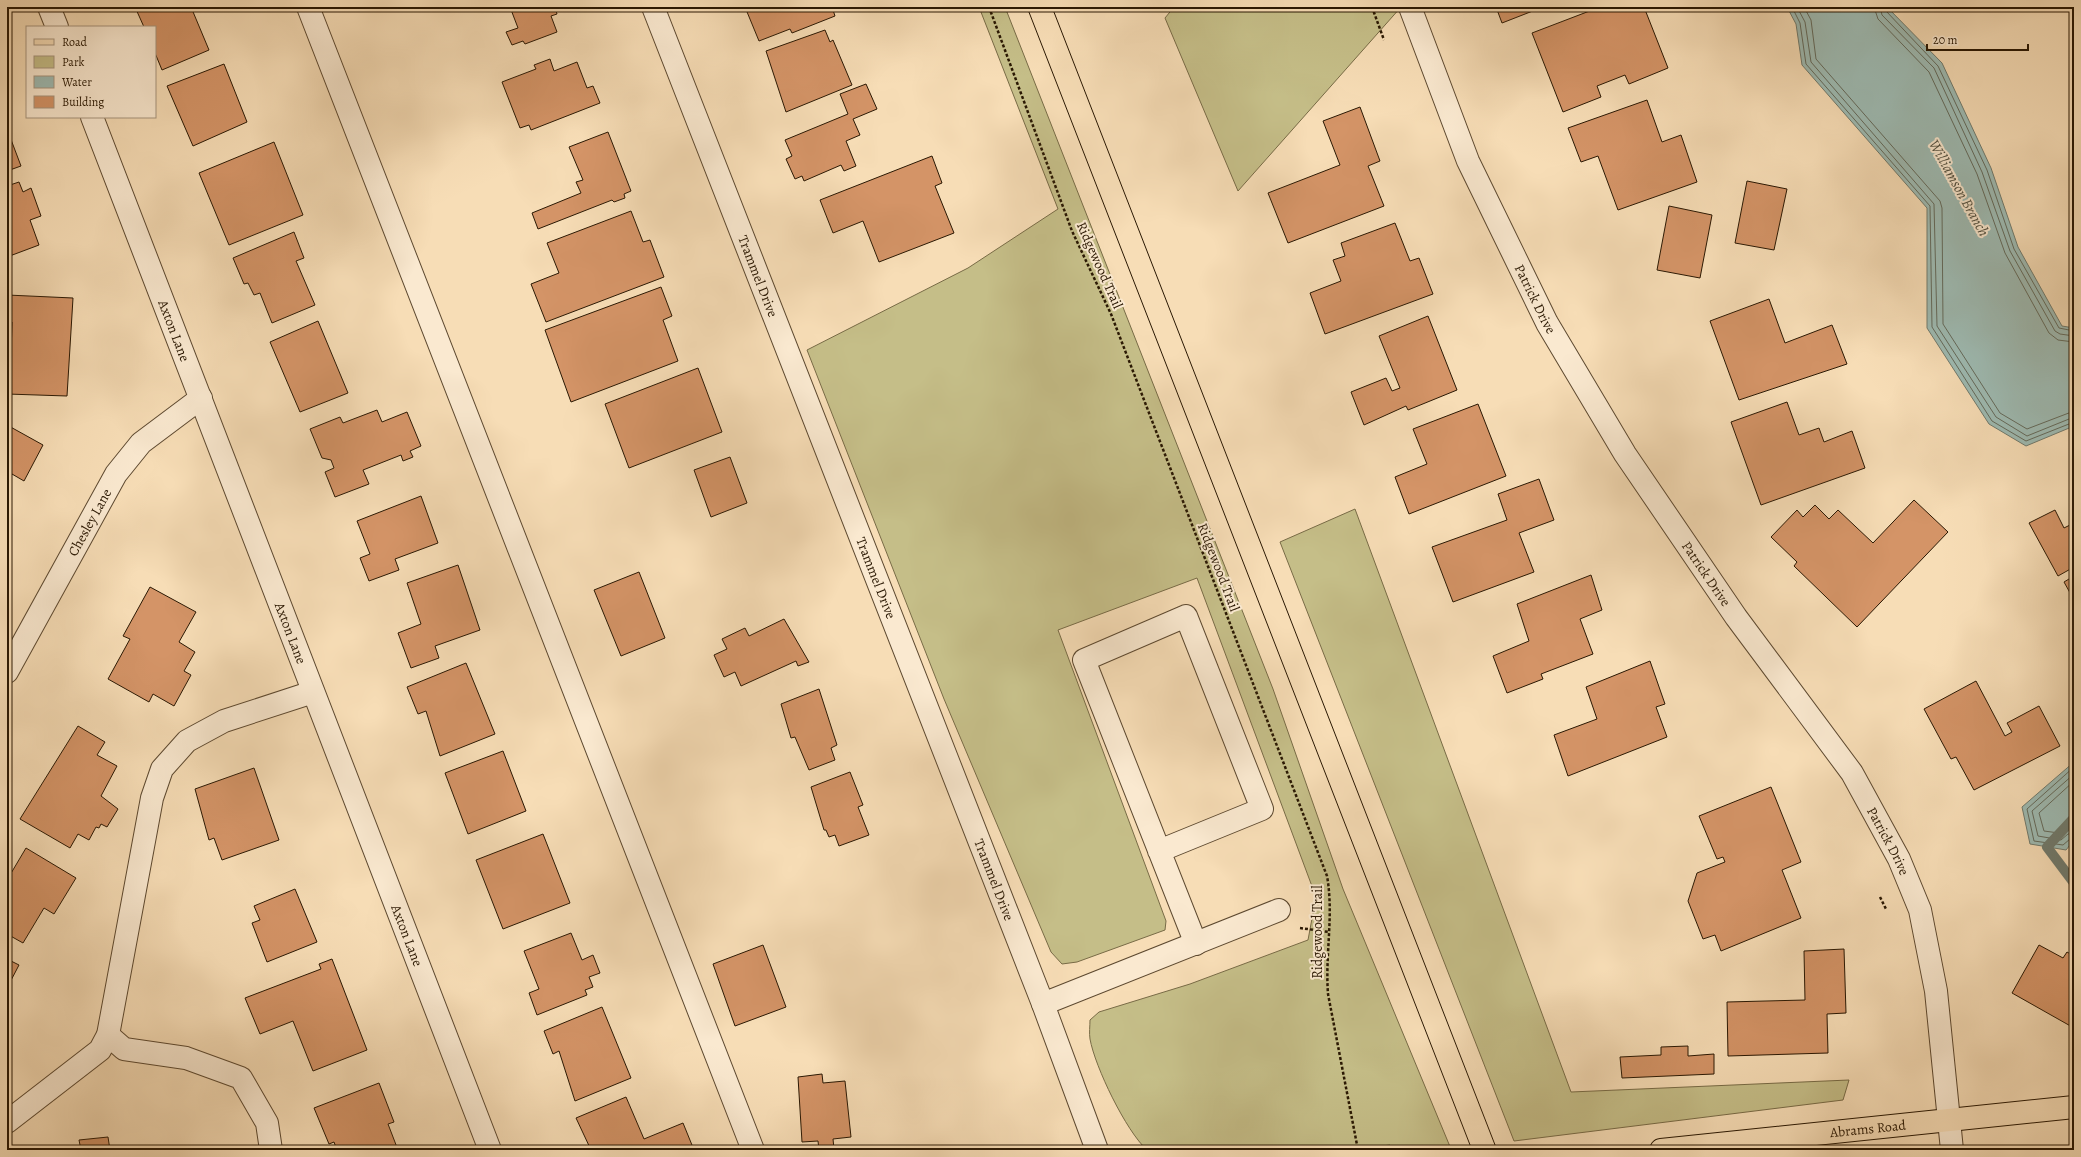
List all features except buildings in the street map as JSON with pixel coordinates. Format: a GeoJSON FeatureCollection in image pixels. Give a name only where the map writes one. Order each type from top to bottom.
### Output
{"type":"FeatureCollection","features":[{"type":"Feature","properties":{"kind":"main road","name":"Abrams Road"},"geometry":{"type":"LineString","coordinates":[[1661,1150],[2074,1107]]}},
{"type":"Feature","properties":{"kind":"street"},"geometry":{"type":"LineString","coordinates":[[49,7],[57,26]]}},
{"type":"Feature","properties":{"kind":"street"},"geometry":{"type":"LineString","coordinates":[[308,7],[753,1150]]}},
{"type":"Feature","properties":{"kind":"street","name":"Trammel Drive"},"geometry":{"type":"LineString","coordinates":[[653,7],[1043,1004],[1097,1150]]}},
{"type":"Feature","properties":{"kind":"street","name":"Patrick Drive"},"geometry":{"type":"LineString","coordinates":[[1410,7],[1468,161],[1547,323],[1625,454],[1736,617],[1852,773],[1899,859],[1920,910],[1936,991],[1952,1150]]}},
{"type":"Feature","properties":{"kind":"street","name":"Axton Lane"},"geometry":{"type":"LineString","coordinates":[[92,118],[490,1150]]}},
{"type":"Feature","properties":{"kind":"street","name":"Chesley Lane"},"geometry":{"type":"LineString","coordinates":[[7,672],[116,474],[141,443],[201,398]]}},
{"type":"Feature","properties":{"kind":"street"},"geometry":{"type":"LineString","coordinates":[[1159,851],[1262,809],[1186,616],[1084,660],[1159,851],[1196,944]]}},
{"type":"Feature","properties":{"kind":"street"},"geometry":{"type":"LineString","coordinates":[[7,1122],[100,1050],[108,1035],[152,798],[162,769],[187,741],[224,722],[313,692]]}},
{"type":"Feature","properties":{"kind":"street"},"geometry":{"type":"LineString","coordinates":[[1043,1004],[1279,910]]}},
{"type":"Feature","properties":{"kind":"street"},"geometry":{"type":"LineString","coordinates":[[108,1035],[124,1048],[186,1058],[241,1078],[267,1123],[271,1150]]}},
{"type":"Feature","properties":{"kind":"path","name":"Ridgewood Trail"},"geometry":{"type":"LineString","coordinates":[[989,7],[1072,231],[1111,314],[1327,876],[1330,896],[1327,977],[1328,994],[1358,1150]]}},
{"type":"Feature","properties":{"kind":"path"},"geometry":{"type":"LineString","coordinates":[[1372,7],[1384,40]]}},
{"type":"Feature","properties":{"kind":"green space"},"geometry":{"type":"Polygon","coordinates":[[[979,7],[1005,7],[1273,689],[1343,889],[1451,1149],[1391,1150],[1390,1145],[1349,1150],[1349,1147],[1328,1150],[1147,1150],[1130,1129],[1112,1098],[1093,1051],[1090,1037],[1090,1020],[1099,1012],[1190,984],[1308,940],[1316,897],[1197,578],[1058,630],[1166,921],[1165,930],[1077,962],[1062,964],[1051,952],[944,699],[807,350],[968,268],[1058,209],[979,7]]]}},
{"type":"Feature","properties":{"kind":"green space"},"geometry":{"type":"Polygon","coordinates":[[[1174,7],[1401,7],[1238,191],[1165,18],[1174,7]]]}},
{"type":"Feature","properties":{"kind":"green space"},"geometry":{"type":"Polygon","coordinates":[[[1355,509],[1571,1092],[1849,1080],[1843,1100],[1514,1141],[1280,542],[1355,509]]]}},
{"type":"Feature","properties":{"kind":"water"},"geometry":{"type":"Polygon","coordinates":[[[1787,7],[1887,7],[1942,63],[1991,168],[2018,247],[2062,326],[2074,328],[2074,426],[2026,446],[1989,424],[1927,328],[1927,208],[1802,65],[1796,24],[1787,7]]]}},
{"type":"Feature","properties":{"kind":"water"},"geometry":{"type":"Polygon","coordinates":[[[2074,762],[2074,840],[2066,850],[2030,844],[2022,807],[2074,762]]]}},
{"type":"Feature","properties":{"kind":"waterway","name":"Williamson Branch"},"geometry":{"type":"LineString","coordinates":[[2074,818],[2047,847],[2074,883]]}},
{"type":"Feature","properties":{"kind":"tram line"},"geometry":{"type":"LineString","coordinates":[[1027,7],[1472,1150]]}},
{"type":"Feature","properties":{"kind":"tram line"},"geometry":{"type":"LineString","coordinates":[[1052,7],[1497,1150]]}}]}
